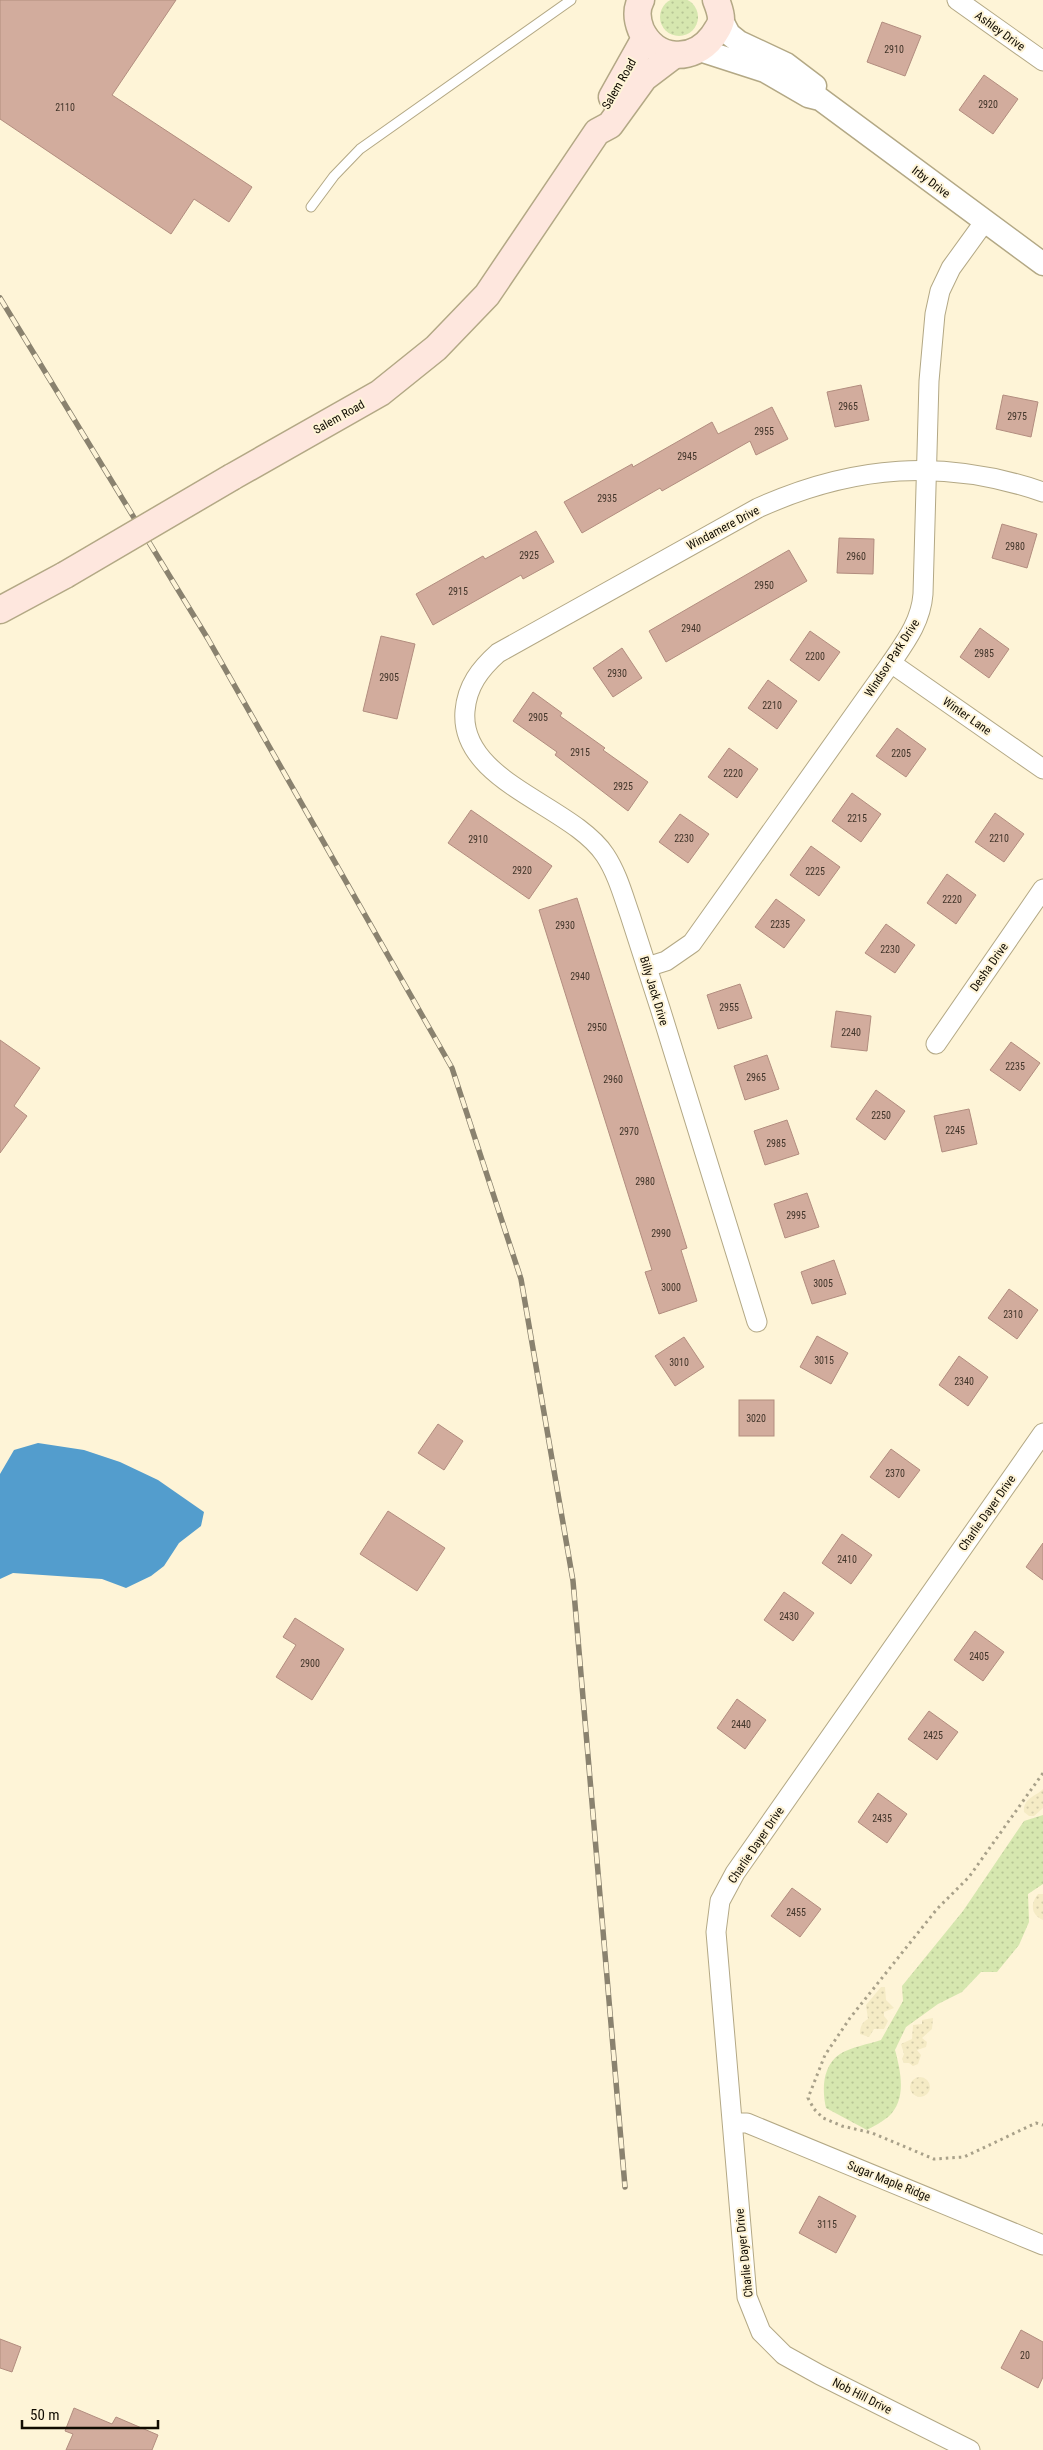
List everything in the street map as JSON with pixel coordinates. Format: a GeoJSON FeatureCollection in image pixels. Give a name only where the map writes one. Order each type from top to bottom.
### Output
{"type":"FeatureCollection","features":[{"type":"Feature","properties":{"kind":"main road"},"geometry":{"type":"LineString","coordinates":[[636,1],[639,26],[645,38],[662,52],[673,56],[688,55],[700,50],[717,30],[718,9]]}},
{"type":"Feature","properties":{"kind":"main road","name":"Salem Road"},"geometry":{"type":"LineString","coordinates":[[0,610],[66,575],[232,477],[380,394],[436,348],[487,294],[597,132],[599,119],[645,38]]}},
{"type":"Feature","properties":{"kind":"main road","name":"Salem Road"},"geometry":{"type":"LineString","coordinates":[[597,132],[610,125],[644,78],[673,56]]}},
{"type":"Feature","properties":{"kind":"street","name":"Ashley Drive"},"geometry":{"type":"LineString","coordinates":[[957,0],[1043,61]]}},
{"type":"Feature","properties":{"kind":"street","name":"Irby Drive"},"geometry":{"type":"LineString","coordinates":[[718,9],[729,34],[739,42],[786,64],[815,86],[820,99]]}},
{"type":"Feature","properties":{"kind":"street","name":"Irby Drive"},"geometry":{"type":"LineString","coordinates":[[700,50],[765,71],[808,96],[820,99],[1043,264]]}},
{"type":"Feature","properties":{"kind":"street","name":"Windsor Park Drive"},"geometry":{"type":"LineString","coordinates":[[647,967],[666,961],[692,943],[891,663],[906,641],[922,610],[928,471],[929,382],[935,314],[940,290],[951,268],[985,221]]}},
{"type":"Feature","properties":{"kind":"street","name":"Windamere Drive"},"geometry":{"type":"LineString","coordinates":[[464,718],[466,700],[472,684],[481,668],[498,653],[758,508],[795,492],[830,481],[863,474],[928,471],[976,474],[1009,480],[1043,492]]}},
{"type":"Feature","properties":{"kind":"street","name":"Winter Lane"},"geometry":{"type":"LineString","coordinates":[[891,663],[1043,769]]}},
{"type":"Feature","properties":{"kind":"street","name":"Billy Jack Drive"},"geometry":{"type":"LineString","coordinates":[[464,718],[473,744],[492,769],[593,839],[615,870],[757,1322]]}},
{"type":"Feature","properties":{"kind":"street","name":"Desha Drive"},"geometry":{"type":"LineString","coordinates":[[936,1044],[1043,890]]}},
{"type":"Feature","properties":{"kind":"street","name":"Charlie Dayer Drive"},"geometry":{"type":"LineString","coordinates":[[761,2332],[747,2297],[733,2123],[717,1965],[716,1932],[720,1901],[735,1873],[1043,1433]]}},
{"type":"Feature","properties":{"kind":"street","name":"Sugar Maple Ridge"},"geometry":{"type":"LineString","coordinates":[[733,2123],[747,2123],[1043,2245]]}},
{"type":"Feature","properties":{"kind":"street","name":"Nob Hill Drive"},"geometry":{"type":"LineString","coordinates":[[761,2332],[784,2354],[820,2375],[970,2450]]}},
{"type":"Feature","properties":{"kind":"lane"},"geometry":{"type":"LineString","coordinates":[[311,207],[334,176],[360,149],[571,0]]}},
{"type":"Feature","properties":{"kind":"path"},"geometry":{"type":"LineString","coordinates":[[1043,1772],[969,1877],[938,1909],[850,2018],[824,2055],[808,2098],[814,2109],[823,2118],[842,2126],[872,2133],[934,2159],[964,2156],[1036,2123],[1043,2125]]}},
{"type":"Feature","properties":{"kind":"green space"},"geometry":{"type":"Polygon","coordinates":[[[679,-2],[692,4],[698,17],[692,30],[679,36],[666,30],[660,17],[666,4],[679,-2]]]}},
{"type":"Feature","properties":{"kind":"green space"},"geometry":{"type":"Polygon","coordinates":[[[1043,1815],[1043,1884],[1028,1894],[1029,1922],[1019,1945],[997,1972],[981,1972],[962,1992],[938,2004],[906,2027],[895,2050],[899,2067],[900,2094],[894,2110],[888,2117],[867,2130],[826,2108],[824,2094],[825,2079],[834,2059],[844,2052],[881,2040],[903,2001],[902,1986],[963,1911],[1024,1821],[1043,1815]]]}},
{"type":"Feature","properties":{"kind":"sand"},"geometry":{"type":"Polygon","coordinates":[[[1043,1789],[1043,1808],[1034,1816],[1029,1816],[1024,1812],[1025,1804],[1043,1789]]]}},
{"type":"Feature","properties":{"kind":"sand"},"geometry":{"type":"Polygon","coordinates":[[[1038,1894],[1043,1894],[1043,1920],[1036,1915],[1033,1909],[1035,1898],[1038,1894]]]}},
{"type":"Feature","properties":{"kind":"sand"},"geometry":{"type":"Polygon","coordinates":[[[881,1987],[885,1987],[886,2000],[894,2008],[884,2012],[884,2016],[888,2021],[884,2029],[874,2029],[869,2037],[860,2034],[862,2025],[868,2019],[866,2005],[881,1987]]]}},
{"type":"Feature","properties":{"kind":"sand"},"geometry":{"type":"Polygon","coordinates":[[[933,2018],[932,2029],[922,2038],[927,2042],[926,2047],[917,2050],[921,2055],[918,2064],[913,2066],[909,2063],[904,2063],[901,2044],[912,2039],[913,2025],[922,2024],[922,2020],[933,2018]]]}},
{"type":"Feature","properties":{"kind":"sand"},"geometry":{"type":"Polygon","coordinates":[[[920,2077],[927,2080],[930,2087],[927,2094],[920,2097],[913,2094],[910,2087],[913,2080],[920,2077]]]}},
{"type":"Feature","properties":{"kind":"water"},"geometry":{"type":"Polygon","coordinates":[[[38,1443],[84,1450],[120,1462],[158,1480],[204,1512],[201,1526],[179,1543],[164,1566],[151,1576],[126,1588],[102,1579],[13,1573],[0,1579],[0,1474],[14,1450],[38,1443]]]}},
{"type":"Feature","properties":{"kind":"building"},"geometry":{"type":"Polygon","coordinates":[[[0,0],[176,0],[112,95],[252,187],[229,222],[194,199],[171,234],[0,119],[0,0]]]}},
{"type":"Feature","properties":{"kind":"building"},"geometry":{"type":"Polygon","coordinates":[[[882,22],[921,36],[905,76],[867,62],[882,22]]]}},
{"type":"Feature","properties":{"kind":"building"},"geometry":{"type":"Polygon","coordinates":[[[984,75],[1018,99],[993,134],[959,110],[984,75]]]}},
{"type":"Feature","properties":{"kind":"building"},"geometry":{"type":"Polygon","coordinates":[[[861,385],[869,420],[835,427],[827,392],[861,385]]]}},
{"type":"Feature","properties":{"kind":"building"},"geometry":{"type":"Polygon","coordinates":[[[1003,395],[1038,402],[1031,437],[996,429],[1003,395]]]}},
{"type":"Feature","properties":{"kind":"building"},"geometry":{"type":"Polygon","coordinates":[[[772,407],[788,439],[756,455],[750,441],[662,491],[660,488],[582,533],[564,502],[632,464],[633,467],[712,422],[718,434],[772,407]]]}},
{"type":"Feature","properties":{"kind":"building"},"geometry":{"type":"Polygon","coordinates":[[[1002,524],[1037,534],[1027,568],[992,558],[1002,524]]]}},
{"type":"Feature","properties":{"kind":"building"},"geometry":{"type":"Polygon","coordinates":[[[536,531],[554,562],[523,579],[521,575],[433,625],[416,594],[483,556],[485,559],[536,531]]]}},
{"type":"Feature","properties":{"kind":"building"},"geometry":{"type":"Polygon","coordinates":[[[839,538],[874,539],[873,574],[837,573],[839,538]]]}},
{"type":"Feature","properties":{"kind":"building"},"geometry":{"type":"Polygon","coordinates":[[[789,550],[807,581],[666,662],[649,631],[789,550]]]}},
{"type":"Feature","properties":{"kind":"building"},"geometry":{"type":"Polygon","coordinates":[[[980,628],[1009,649],[989,678],[960,657],[980,628]]]}},
{"type":"Feature","properties":{"kind":"building"},"geometry":{"type":"Polygon","coordinates":[[[810,631],[840,652],[819,681],[790,660],[810,631]]]}},
{"type":"Feature","properties":{"kind":"building"},"geometry":{"type":"Polygon","coordinates":[[[381,636],[415,644],[397,719],[363,711],[381,636]]]}},
{"type":"Feature","properties":{"kind":"building"},"geometry":{"type":"Polygon","coordinates":[[[622,648],[642,678],[613,697],[593,668],[622,648]]]}},
{"type":"Feature","properties":{"kind":"building"},"geometry":{"type":"Polygon","coordinates":[[[768,680],[797,701],[777,729],[748,708],[768,680]]]}},
{"type":"Feature","properties":{"kind":"building"},"geometry":{"type":"Polygon","coordinates":[[[533,692],[562,713],[560,716],[605,748],[603,750],[648,782],[628,811],[555,755],[557,752],[513,721],[533,692]]]}},
{"type":"Feature","properties":{"kind":"building"},"geometry":{"type":"Polygon","coordinates":[[[897,728],[926,749],[906,777],[876,756],[897,728]]]}},
{"type":"Feature","properties":{"kind":"building"},"geometry":{"type":"Polygon","coordinates":[[[729,748],[758,769],[737,798],[708,777],[729,748]]]}},
{"type":"Feature","properties":{"kind":"building"},"geometry":{"type":"Polygon","coordinates":[[[852,793],[881,814],[861,842],[832,821],[852,793]]]}},
{"type":"Feature","properties":{"kind":"building"},"geometry":{"type":"Polygon","coordinates":[[[471,810],[552,866],[529,899],[448,843],[471,810]]]}},
{"type":"Feature","properties":{"kind":"building"},"geometry":{"type":"Polygon","coordinates":[[[995,813],[1024,834],[1004,862],[975,842],[995,813]]]}},
{"type":"Feature","properties":{"kind":"building"},"geometry":{"type":"Polygon","coordinates":[[[680,814],[709,834],[688,863],[659,842],[680,814]]]}},
{"type":"Feature","properties":{"kind":"building"},"geometry":{"type":"Polygon","coordinates":[[[811,846],[840,867],[819,896],[790,875],[811,846]]]}},
{"type":"Feature","properties":{"kind":"building"},"geometry":{"type":"Polygon","coordinates":[[[947,874],[976,895],[956,924],[927,903],[947,874]]]}},
{"type":"Feature","properties":{"kind":"building"},"geometry":{"type":"Polygon","coordinates":[[[577,898],[687,1248],[681,1250],[697,1301],[659,1314],[645,1272],[652,1270],[539,910],[577,898]]]}},
{"type":"Feature","properties":{"kind":"building"},"geometry":{"type":"Polygon","coordinates":[[[776,899],[805,920],[784,948],[755,927],[776,899]]]}},
{"type":"Feature","properties":{"kind":"building"},"geometry":{"type":"Polygon","coordinates":[[[886,924],[915,945],[895,973],[865,953],[886,924]]]}},
{"type":"Feature","properties":{"kind":"building"},"geometry":{"type":"Polygon","coordinates":[[[740,984],[752,1018],[718,1029],[707,995],[740,984]]]}},
{"type":"Feature","properties":{"kind":"building"},"geometry":{"type":"Polygon","coordinates":[[[836,1011],[871,1016],[867,1051],[831,1047],[836,1011]]]}},
{"type":"Feature","properties":{"kind":"building"},"geometry":{"type":"Polygon","coordinates":[[[0,1040],[40,1068],[14,1106],[27,1116],[0,1153],[0,1040]]]}},
{"type":"Feature","properties":{"kind":"building"},"geometry":{"type":"Polygon","coordinates":[[[1011,1042],[1040,1063],[1020,1091],[990,1070],[1011,1042]]]}},
{"type":"Feature","properties":{"kind":"building"},"geometry":{"type":"Polygon","coordinates":[[[767,1055],[779,1089],[745,1100],[734,1066],[767,1055]]]}},
{"type":"Feature","properties":{"kind":"building"},"geometry":{"type":"Polygon","coordinates":[[[876,1090],[905,1111],[885,1140],[856,1119],[876,1090]]]}},
{"type":"Feature","properties":{"kind":"building"},"geometry":{"type":"Polygon","coordinates":[[[969,1109],[977,1144],[942,1152],[934,1116],[969,1109]]]}},
{"type":"Feature","properties":{"kind":"building"},"geometry":{"type":"Polygon","coordinates":[[[787,1120],[799,1154],[765,1165],[754,1131],[787,1120]]]}},
{"type":"Feature","properties":{"kind":"building"},"geometry":{"type":"Polygon","coordinates":[[[807,1193],[819,1227],[785,1238],[774,1204],[807,1193]]]}},
{"type":"Feature","properties":{"kind":"building"},"geometry":{"type":"Polygon","coordinates":[[[834,1260],[846,1294],[812,1304],[801,1272],[834,1260]]]}},
{"type":"Feature","properties":{"kind":"building"},"geometry":{"type":"Polygon","coordinates":[[[1009,1289],[1038,1310],[1017,1339],[988,1318],[1009,1289]]]}},
{"type":"Feature","properties":{"kind":"building"},"geometry":{"type":"Polygon","coordinates":[[[817,1336],[848,1353],[831,1384],[800,1367],[817,1336]]]}},
{"type":"Feature","properties":{"kind":"building"},"geometry":{"type":"Polygon","coordinates":[[[684,1337],[704,1367],[675,1386],[655,1356],[684,1337]]]}},
{"type":"Feature","properties":{"kind":"building"},"geometry":{"type":"Polygon","coordinates":[[[959,1356],[988,1377],[968,1406],[939,1385],[959,1356]]]}},
{"type":"Feature","properties":{"kind":"building"},"geometry":{"type":"Polygon","coordinates":[[[739,1400],[774,1400],[774,1436],[739,1436],[739,1400]]]}},
{"type":"Feature","properties":{"kind":"building"},"geometry":{"type":"Polygon","coordinates":[[[438,1424],[463,1441],[444,1470],[418,1453],[438,1424]]]}},
{"type":"Feature","properties":{"kind":"building"},"geometry":{"type":"Polygon","coordinates":[[[891,1449],[920,1470],[899,1498],[870,1477],[891,1449]]]}},
{"type":"Feature","properties":{"kind":"building"},"geometry":{"type":"Polygon","coordinates":[[[388,1511],[445,1548],[417,1591],[360,1554],[388,1511]]]}},
{"type":"Feature","properties":{"kind":"building"},"geometry":{"type":"Polygon","coordinates":[[[842,1534],[872,1555],[851,1584],[822,1563],[842,1534]]]}},
{"type":"Feature","properties":{"kind":"building"},"geometry":{"type":"Polygon","coordinates":[[[1043,1543],[1043,1580],[1026,1567],[1043,1543]]]}},
{"type":"Feature","properties":{"kind":"building"},"geometry":{"type":"Polygon","coordinates":[[[784,1592],[814,1613],[793,1641],[764,1620],[784,1592]]]}},
{"type":"Feature","properties":{"kind":"building"},"geometry":{"type":"Polygon","coordinates":[[[295,1618],[344,1649],[312,1700],[276,1677],[296,1645],[283,1637],[295,1618]]]}},
{"type":"Feature","properties":{"kind":"building"},"geometry":{"type":"Polygon","coordinates":[[[975,1631],[1004,1652],[983,1681],[954,1660],[975,1631]]]}},
{"type":"Feature","properties":{"kind":"building"},"geometry":{"type":"Polygon","coordinates":[[[737,1699],[766,1720],[745,1749],[717,1728],[737,1699]]]}},
{"type":"Feature","properties":{"kind":"building"},"geometry":{"type":"Polygon","coordinates":[[[929,1711],[958,1732],[937,1760],[908,1739],[929,1711]]]}},
{"type":"Feature","properties":{"kind":"building"},"geometry":{"type":"Polygon","coordinates":[[[878,1793],[907,1814],[887,1843],[858,1822],[878,1793]]]}},
{"type":"Feature","properties":{"kind":"building"},"geometry":{"type":"Polygon","coordinates":[[[792,1888],[821,1909],[800,1937],[771,1916],[792,1888]]]}},
{"type":"Feature","properties":{"kind":"building"},"geometry":{"type":"Polygon","coordinates":[[[819,2196],[856,2216],[836,2253],[799,2233],[819,2196]]]}},
{"type":"Feature","properties":{"kind":"building"},"geometry":{"type":"Polygon","coordinates":[[[1021,2330],[1043,2342],[1043,2377],[1038,2388],[1001,2368],[1021,2330]]]}},
{"type":"Feature","properties":{"kind":"building"},"geometry":{"type":"Polygon","coordinates":[[[0,2339],[21,2347],[12,2372],[0,2368],[0,2339]]]}},
{"type":"Feature","properties":{"kind":"building"},"geometry":{"type":"Polygon","coordinates":[[[74,2408],[112,2424],[116,2417],[158,2435],[152,2450],[66,2450],[73,2434],[65,2431],[74,2408]]]}},
{"type":"Feature","properties":{"kind":"railway"},"geometry":{"type":"LineString","coordinates":[[0,298],[208,639],[452,1068],[521,1279],[573,1581],[625,2187]]}}]}
